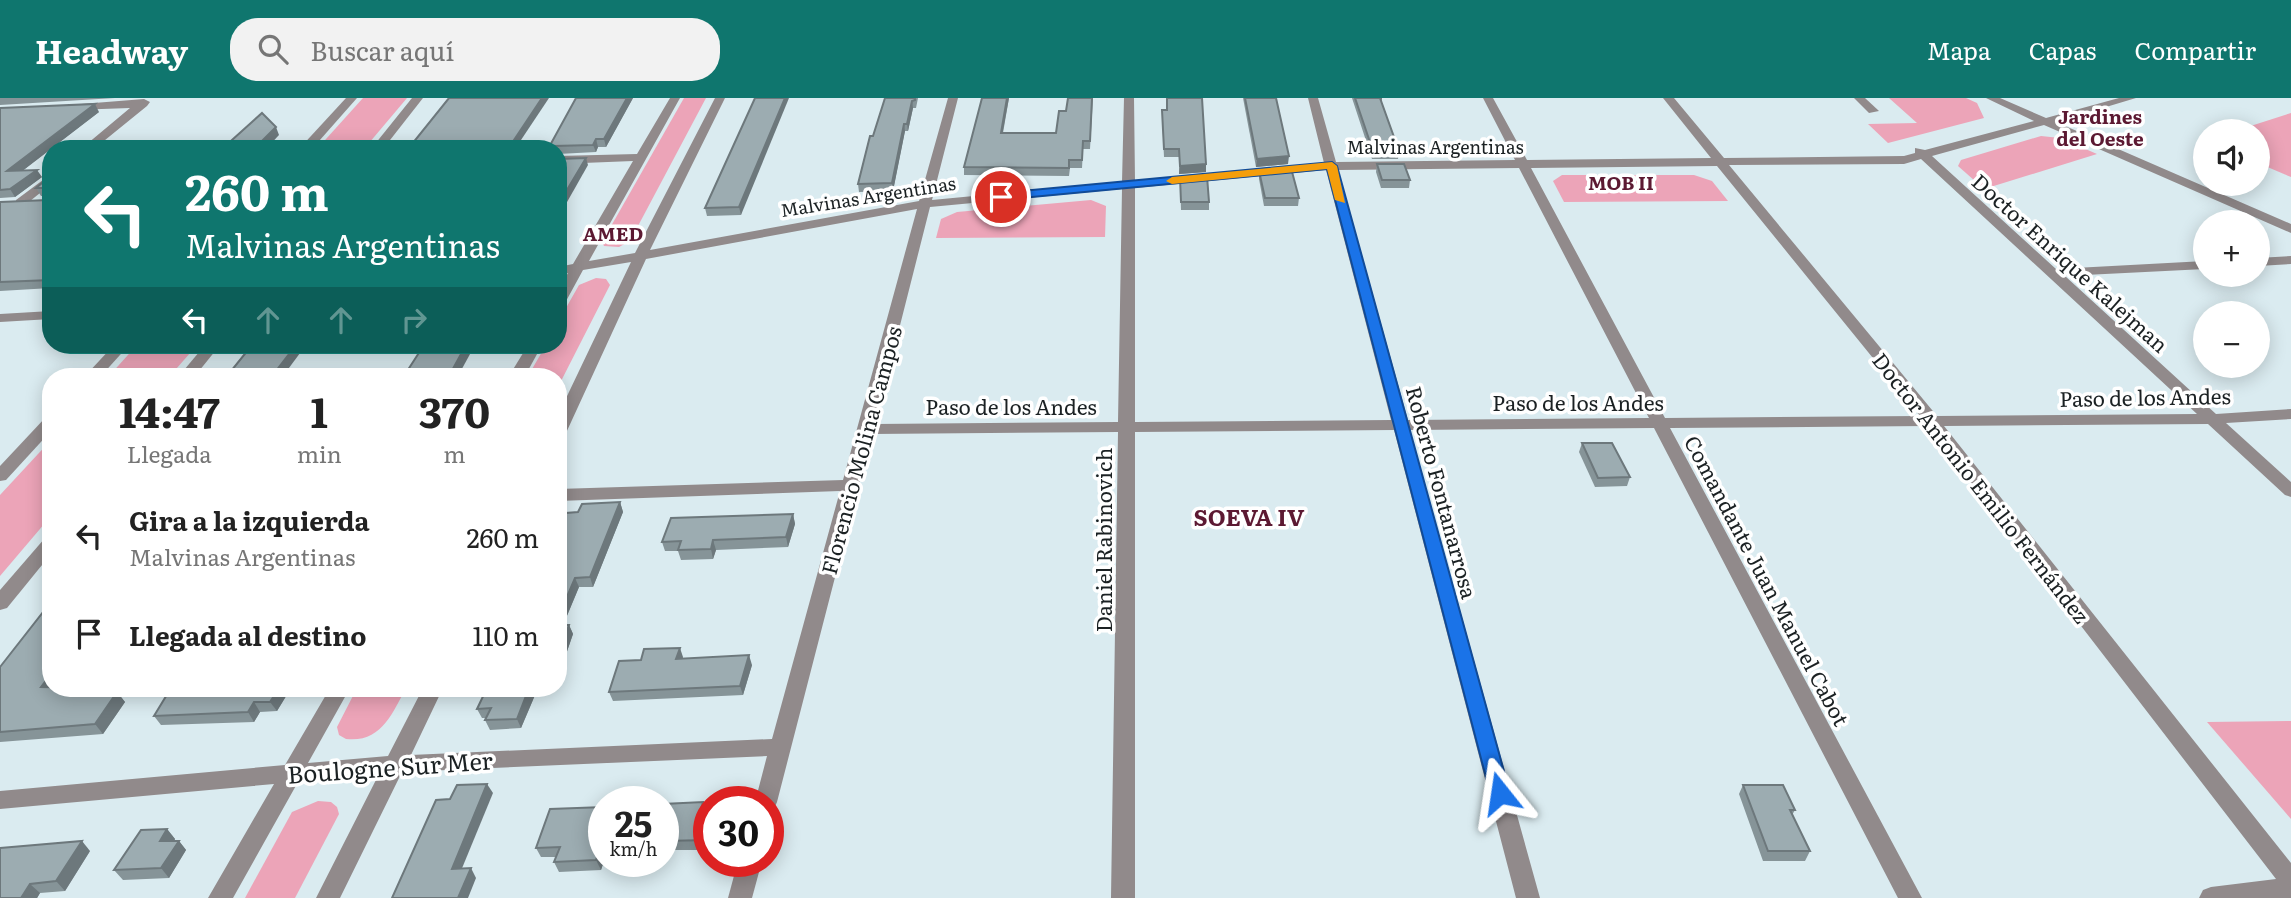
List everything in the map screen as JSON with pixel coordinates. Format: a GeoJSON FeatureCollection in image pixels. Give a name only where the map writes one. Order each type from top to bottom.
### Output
{"type":"FeatureCollection","features":[{"type":"Feature","properties":{"kind":"street"},"geometry":{"type":"LineString","coordinates":[[313,140],[352,98]]}},
{"type":"Feature","properties":{"kind":"street"},"geometry":{"type":"LineString","coordinates":[[384,140],[418,98]]}},
{"type":"Feature","properties":{"kind":"street"},"geometry":{"type":"LineString","coordinates":[[567,288],[675,98]]}},
{"type":"Feature","properties":{"kind":"street"},"geometry":{"type":"LineString","coordinates":[[567,414],[641,255],[720,98]]}},
{"type":"Feature","properties":{"kind":"street","name":"Florencio Molina Campos"},"geometry":{"type":"LineString","coordinates":[[770,786],[953,98]]}},
{"type":"Feature","properties":{"kind":"street","name":"Daniel Rabinovich"},"geometry":{"type":"LineString","coordinates":[[1123,898],[1129,98]]}},
{"type":"Feature","properties":{"kind":"street","name":"Roberto Fontanarrosa"},"geometry":{"type":"LineString","coordinates":[[1314,98],[1528,898]]}},
{"type":"Feature","properties":{"kind":"street","name":"Comandante Juan Manuel Cabot"},"geometry":{"type":"LineString","coordinates":[[1488,98],[1910,898]]}},
{"type":"Feature","properties":{"kind":"street","name":"Doctor Antonio Emilio Fernández"},"geometry":{"type":"LineString","coordinates":[[1668,98],[1932,421],[2291,881]]}},
{"type":"Feature","properties":{"kind":"street"},"geometry":{"type":"LineString","coordinates":[[1859,98],[1873,111]]}},
{"type":"Feature","properties":{"kind":"street"},"geometry":{"type":"LineString","coordinates":[[1991,98],[2291,229]]}},
{"type":"Feature","properties":{"kind":"street","name":"Malvinas Argentinas"},"geometry":{"type":"LineString","coordinates":[[1920,152],[2091,98]]}},
{"type":"Feature","properties":{"kind":"street","name":"Malvinas Argentinas"},"geometry":{"type":"LineString","coordinates":[[567,269],[925,204],[1332,166],[1857,162],[1920,152],[2046,122],[2131,98]]}},
{"type":"Feature","properties":{"kind":"street"},"geometry":{"type":"LineString","coordinates":[[65,107],[146,101]]}},
{"type":"Feature","properties":{"kind":"street"},"geometry":{"type":"LineString","coordinates":[[98,140],[146,101]]}},
{"type":"Feature","properties":{"kind":"street","name":"Doctor Enrique Kalejman"},"geometry":{"type":"LineString","coordinates":[[1920,152],[2291,491]]}},
{"type":"Feature","properties":{"kind":"street"},"geometry":{"type":"LineString","coordinates":[[567,160],[642,157]]}},
{"type":"Feature","properties":{"kind":"street"},"geometry":{"type":"LineString","coordinates":[[40,202],[15,204],[42,184]]}},
{"type":"Feature","properties":{"kind":"street"},"geometry":{"type":"LineString","coordinates":[[2270,261],[2291,260]]}},
{"type":"Feature","properties":{"kind":"street"},"geometry":{"type":"LineString","coordinates":[[2052,274],[2193,266]]}},
{"type":"Feature","properties":{"kind":"street"},"geometry":{"type":"LineString","coordinates":[[0,318],[42,316]]}},
{"type":"Feature","properties":{"kind":"street"},"geometry":{"type":"LineString","coordinates":[[100,368],[114,354]]}},
{"type":"Feature","properties":{"kind":"street"},"geometry":{"type":"LineString","coordinates":[[194,368],[206,354]]}},
{"type":"Feature","properties":{"kind":"street","name":"Paso de los Andes"},"geometry":{"type":"LineString","coordinates":[[865,429],[2212,419],[2291,414]]}},
{"type":"Feature","properties":{"kind":"street"},"geometry":{"type":"LineString","coordinates":[[2,472],[42,430]]}},
{"type":"Feature","properties":{"kind":"street"},"geometry":{"type":"LineString","coordinates":[[567,495],[850,485]]}},
{"type":"Feature","properties":{"kind":"street"},"geometry":{"type":"LineString","coordinates":[[0,603],[42,553]]}},
{"type":"Feature","properties":{"kind":"street"},"geometry":{"type":"LineString","coordinates":[[220,898],[335,697]]}},
{"type":"Feature","properties":{"kind":"street"},"geometry":{"type":"LineString","coordinates":[[328,898],[428,697]]}},
{"type":"Feature","properties":{"kind":"street","name":"Boulogne Sur Mer"},"geometry":{"type":"LineString","coordinates":[[0,800],[395,764],[780,747]]}},
{"type":"Feature","properties":{"kind":"street"},"geometry":{"type":"LineString","coordinates":[[740,898],[746,877]]}},
{"type":"Feature","properties":{"kind":"street"},"geometry":{"type":"LineString","coordinates":[[2211,898],[2291,888]]}},
{"type":"Feature","properties":{"kind":"shaded area"},"geometry":{"type":"Polygon","coordinates":[[[363,98],[407,98],[372,140],[325,140],[363,98]]]}},
{"type":"Feature","properties":{"kind":"shaded area"},"geometry":{"type":"Polygon","coordinates":[[[684,98],[706,98],[630,241],[619,247],[604,246],[602,242],[684,98]]]}},
{"type":"Feature","properties":{"kind":"shaded area"},"geometry":{"type":"Polygon","coordinates":[[[1889,98],[1966,98],[1977,103],[1984,118],[1888,143],[1868,124],[1917,123],[1889,98]]]}},
{"type":"Feature","properties":{"kind":"shaded area"},"geometry":{"type":"Polygon","coordinates":[[[2291,113],[2291,177],[2270,168],[2270,120],[2291,113]]]}},
{"type":"Feature","properties":{"kind":"shaded area"},"geometry":{"type":"Polygon","coordinates":[[[2041,136],[2060,138],[2097,154],[1984,189],[1958,166],[1961,160],[2041,136]]]}},
{"type":"Feature","properties":{"kind":"shaded area"},"geometry":{"type":"Polygon","coordinates":[[[1562,175],[1694,175],[1712,181],[1728,201],[1564,202],[1553,181],[1562,175]]]}},
{"type":"Feature","properties":{"kind":"shaded area"},"geometry":{"type":"Polygon","coordinates":[[[1091,200],[1106,206],[1105,237],[936,238],[941,219],[957,212],[1091,200]]]}},
{"type":"Feature","properties":{"kind":"shaded area"},"geometry":{"type":"Polygon","coordinates":[[[596,278],[606,279],[610,285],[567,369],[533,368],[541,354],[567,354],[567,306],[579,285],[596,278]]]}},
{"type":"Feature","properties":{"kind":"shaded area"},"geometry":{"type":"Polygon","coordinates":[[[129,354],[189,354],[177,368],[116,368],[129,354]]]}},
{"type":"Feature","properties":{"kind":"shaded area"},"geometry":{"type":"Polygon","coordinates":[[[42,450],[42,527],[0,576],[0,495],[42,450]]]}},
{"type":"Feature","properties":{"kind":"shaded area"},"geometry":{"type":"Polygon","coordinates":[[[352,697],[401,697],[384,725],[368,736],[346,739],[339,735],[337,727],[352,697]]]}},
{"type":"Feature","properties":{"kind":"shaded area"},"geometry":{"type":"Polygon","coordinates":[[[2291,721],[2291,819],[2207,722],[2291,721]]]}},
{"type":"Feature","properties":{"kind":"shaded area"},"geometry":{"type":"Polygon","coordinates":[[[318,801],[331,802],[337,807],[339,814],[295,898],[245,898],[292,812],[318,801]]]}},
{"type":"Feature","properties":{"kind":"building"},"geometry":{"type":"Polygon","coordinates":[[[449,98],[542,98],[514,140],[415,140],[449,98]]]}},
{"type":"Feature","properties":{"kind":"building"},"geometry":{"type":"Polygon","coordinates":[[[576,98],[627,98],[604,139],[596,139],[593,145],[567,146],[567,140],[553,140],[576,98]]]}},
{"type":"Feature","properties":{"kind":"building"},"geometry":{"type":"Polygon","coordinates":[[[755,98],[785,98],[739,207],[705,208],[755,98]]]}},
{"type":"Feature","properties":{"kind":"building"},"geometry":{"type":"Polygon","coordinates":[[[885,98],[915,98],[907,124],[904,124],[892,183],[858,184],[870,136],[873,136],[885,98]]]}},
{"type":"Feature","properties":{"kind":"building"},"geometry":{"type":"Polygon","coordinates":[[[982,98],[1007,98],[1001,133],[1056,133],[1059,111],[1066,111],[1068,98],[1092,98],[1090,141],[1083,141],[1082,160],[1069,160],[1069,168],[964,167],[982,98]]]}},
{"type":"Feature","properties":{"kind":"building"},"geometry":{"type":"Polygon","coordinates":[[[1167,98],[1202,98],[1206,164],[1180,166],[1179,149],[1164,149],[1162,110],[1167,110],[1167,98]]]}},
{"type":"Feature","properties":{"kind":"building"},"geometry":{"type":"Polygon","coordinates":[[[1245,98],[1276,98],[1289,156],[1257,159],[1245,98]]]}},
{"type":"Feature","properties":{"kind":"building"},"geometry":{"type":"Polygon","coordinates":[[[1355,98],[1380,98],[1399,151],[1373,151],[1355,98]]]}},
{"type":"Feature","properties":{"kind":"building"},"geometry":{"type":"Polygon","coordinates":[[[95,104],[48,140],[42,140],[42,144],[7,171],[37,170],[10,189],[0,190],[0,108],[95,104]]]}},
{"type":"Feature","properties":{"kind":"building"},"geometry":{"type":"Polygon","coordinates":[[[262,113],[276,127],[263,140],[232,140],[262,113]]]}},
{"type":"Feature","properties":{"kind":"building"},"geometry":{"type":"Polygon","coordinates":[[[586,158],[567,190],[567,159],[586,158]]]}},
{"type":"Feature","properties":{"kind":"building"},"geometry":{"type":"Polygon","coordinates":[[[1377,164],[1404,164],[1410,180],[1382,180],[1377,164]]]}},
{"type":"Feature","properties":{"kind":"building"},"geometry":{"type":"Polygon","coordinates":[[[1291,168],[1299,198],[1265,198],[1259,171],[1291,168]]]}},
{"type":"Feature","properties":{"kind":"building"},"geometry":{"type":"Polygon","coordinates":[[[1207,176],[1209,202],[1181,202],[1180,178],[1207,176]]]}},
{"type":"Feature","properties":{"kind":"building"},"geometry":{"type":"Polygon","coordinates":[[[42,200],[42,280],[0,282],[0,202],[42,200]]]}},
{"type":"Feature","properties":{"kind":"building"},"geometry":{"type":"Polygon","coordinates":[[[245,354],[289,354],[278,368],[233,368],[245,354]]]}},
{"type":"Feature","properties":{"kind":"building"},"geometry":{"type":"Polygon","coordinates":[[[418,354],[461,354],[453,368],[409,368],[418,354]]]}},
{"type":"Feature","properties":{"kind":"building"},"geometry":{"type":"Polygon","coordinates":[[[1582,443],[1612,443],[1630,477],[1598,478],[1582,443]]]}},
{"type":"Feature","properties":{"kind":"building"},"geometry":{"type":"Polygon","coordinates":[[[620,502],[590,577],[575,578],[567,597],[567,513],[578,512],[582,504],[620,502]]]}},
{"type":"Feature","properties":{"kind":"building"},"geometry":{"type":"Polygon","coordinates":[[[793,514],[786,537],[713,540],[711,549],[678,550],[681,541],[662,542],[671,518],[793,514]]]}},
{"type":"Feature","properties":{"kind":"building"},"geometry":{"type":"Polygon","coordinates":[[[42,613],[42,697],[114,697],[95,724],[0,732],[0,667],[42,613]]]}},
{"type":"Feature","properties":{"kind":"building"},"geometry":{"type":"Polygon","coordinates":[[[680,648],[676,659],[749,655],[740,686],[609,692],[619,661],[641,660],[644,649],[680,648]]]}},
{"type":"Feature","properties":{"kind":"building"},"geometry":{"type":"Polygon","coordinates":[[[166,697],[273,697],[270,702],[254,702],[248,712],[154,716],[166,697]]]}},
{"type":"Feature","properties":{"kind":"building"},"geometry":{"type":"Polygon","coordinates":[[[483,697],[526,697],[517,719],[485,720],[491,708],[477,709],[483,697]]]}},
{"type":"Feature","properties":{"kind":"building"},"geometry":{"type":"Polygon","coordinates":[[[487,784],[452,869],[471,868],[458,898],[392,898],[436,800],[450,799],[457,785],[487,784]]]}},
{"type":"Feature","properties":{"kind":"building"},"geometry":{"type":"Polygon","coordinates":[[[1743,785],[1783,785],[1795,810],[1790,810],[1810,851],[1768,851],[1743,785]]]}},
{"type":"Feature","properties":{"kind":"building"},"geometry":{"type":"Polygon","coordinates":[[[693,802],[693,840],[679,841],[679,803],[693,802]]]}},
{"type":"Feature","properties":{"kind":"building"},"geometry":{"type":"Polygon","coordinates":[[[588,808],[588,860],[554,862],[560,847],[536,848],[550,809],[588,808]]]}},
{"type":"Feature","properties":{"kind":"building"},"geometry":{"type":"Polygon","coordinates":[[[167,829],[160,841],[179,841],[161,868],[114,870],[141,830],[167,829]]]}},
{"type":"Feature","properties":{"kind":"building"},"geometry":{"type":"Polygon","coordinates":[[[82,841],[56,881],[30,884],[21,898],[0,898],[0,848],[82,841]]]}},
{"type":"Feature","properties":{"kind":"slow traffic"},"geometry":{"type":"LineString","coordinates":[[1172,181],[1332,166],[1341,200]]}},
{"type":"Feature","properties":{"kind":"district","name":"Jardines del Oeste"},"geometry":{"type":"Point","coordinates":[2100,127]}},
{"type":"Feature","properties":{"kind":"district","name":"MOB II"},"geometry":{"type":"Point","coordinates":[1621,182]}},
{"type":"Feature","properties":{"kind":"district","name":"AMED"},"geometry":{"type":"Point","coordinates":[613,233]}},
{"type":"Feature","properties":{"kind":"district","name":"SOEVA IV"},"geometry":{"type":"Point","coordinates":[1249,516]}},
{"type":"Feature","properties":{"kind":"route"},"geometry":{"type":"LineString","coordinates":[[1001,197],[1332,166],[1500,793]]}}]}
